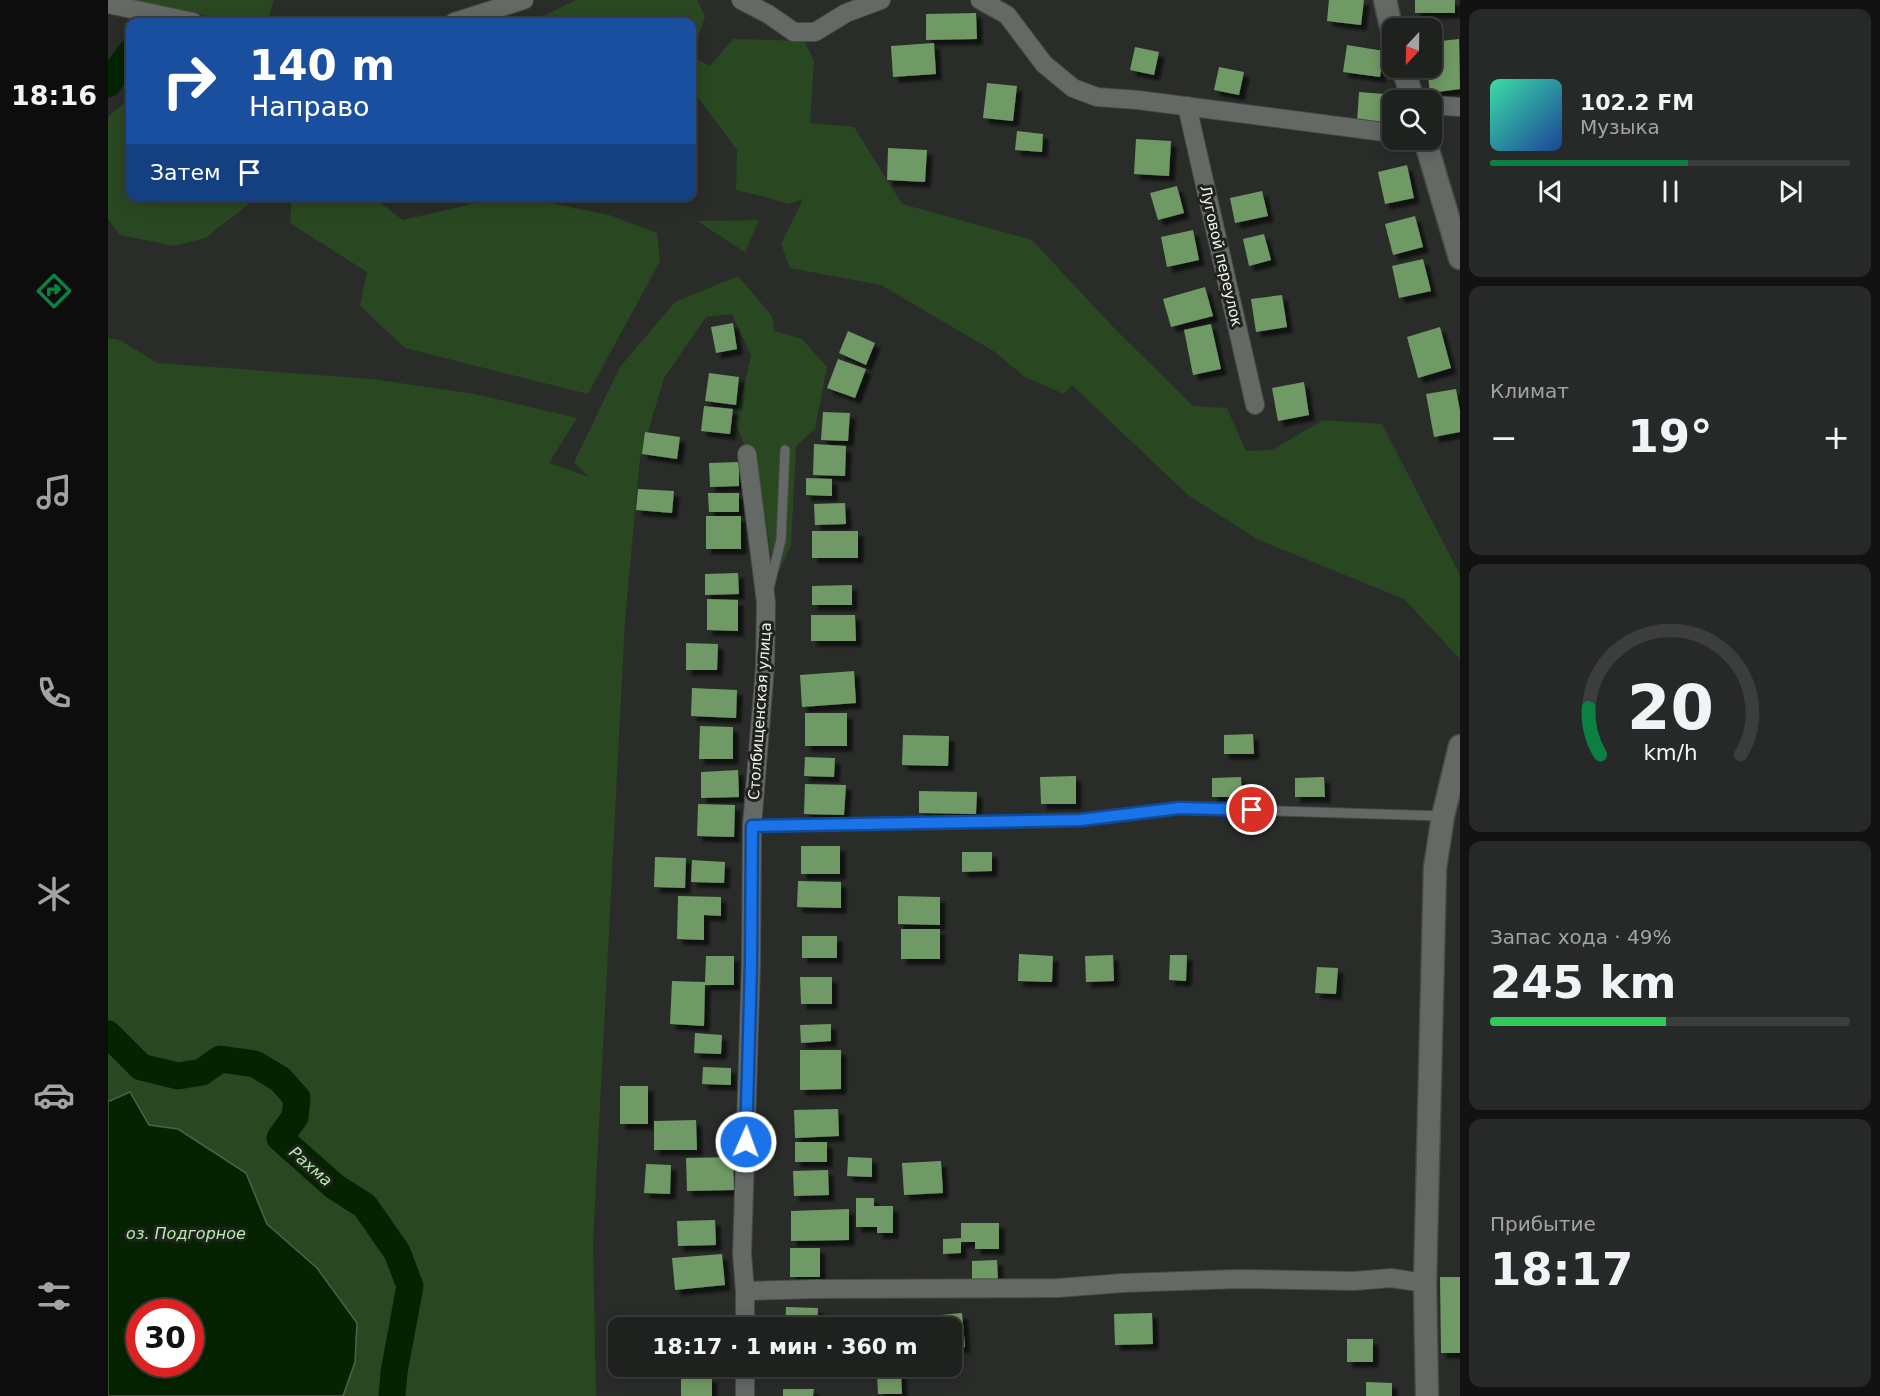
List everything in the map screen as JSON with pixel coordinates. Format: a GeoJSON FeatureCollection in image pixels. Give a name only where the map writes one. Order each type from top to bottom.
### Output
{"type":"FeatureCollection","features":[{"type":"Feature","properties":{"kind":"street"},"geometry":{"type":"LineString","coordinates":[[467,18],[524,0]]}},
{"type":"Feature","properties":{"kind":"street"},"geometry":{"type":"LineString","coordinates":[[741,0],[768,14],[794,32],[814,32],[846,13],[881,0]]}},
{"type":"Feature","properties":{"kind":"street"},"geometry":{"type":"LineString","coordinates":[[769,0],[794,32]]}},
{"type":"Feature","properties":{"kind":"street"},"geometry":{"type":"LineString","coordinates":[[980,0],[1007,15],[1044,64],[1073,88],[1097,97],[1138,100],[1382,132]]}},
{"type":"Feature","properties":{"kind":"street"},"geometry":{"type":"LineString","coordinates":[[1385,0],[1389,18]]}},
{"type":"Feature","properties":{"kind":"street"},"geometry":{"type":"LineString","coordinates":[[108,4],[174,18]]}},
{"type":"Feature","properties":{"kind":"street","name":"Луговой переулок"},"geometry":{"type":"LineString","coordinates":[[1187,106],[1255,405]]}},
{"type":"Feature","properties":{"kind":"street"},"geometry":{"type":"LineString","coordinates":[[1442,106],[1460,107]]}},
{"type":"Feature","properties":{"kind":"street"},"geometry":{"type":"LineString","coordinates":[[1428,150],[1460,258]]}},
{"type":"Feature","properties":{"kind":"street","name":"Столбищенская улица"},"geometry":{"type":"LineString","coordinates":[[745,1317],[746,1291],[742,1254],[751,963],[752,826],[765,667],[766,602],[747,454]]}},
{"type":"Feature","properties":{"kind":"street"},"geometry":{"type":"LineString","coordinates":[[1427,1396],[1425,1283],[1435,868],[1443,816],[1460,746]]}},
{"type":"Feature","properties":{"kind":"street"},"geometry":{"type":"LineString","coordinates":[[746,1291],[1058,1288],[1238,1279],[1354,1281],[1391,1278],[1425,1283]]}},
{"type":"Feature","properties":{"kind":"street"},"geometry":{"type":"LineString","coordinates":[[745,1377],[745,1396]]}},
{"type":"Feature","properties":{"kind":"lane"},"geometry":{"type":"LineString","coordinates":[[766,602],[781,540],[785,450]]}},
{"type":"Feature","properties":{"kind":"lane"},"geometry":{"type":"LineString","coordinates":[[752,826],[1080,820],[1180,808],[1443,816]]}},
{"type":"Feature","properties":{"kind":"shaded area"},"geometry":{"type":"Polygon","coordinates":[[[131,0],[274,0],[268,18],[216,18],[131,0]]]}},
{"type":"Feature","properties":{"kind":"shaded area"},"geometry":{"type":"Polygon","coordinates":[[[576,0],[697,0],[705,17],[696,42],[696,18],[539,18],[576,0]]]}},
{"type":"Feature","properties":{"kind":"shaded area"},"geometry":{"type":"Polygon","coordinates":[[[733,39],[804,41],[814,60],[810,123],[854,127],[902,204],[1032,240],[1116,330],[1193,406],[1227,408],[1246,451],[1272,450],[1323,420],[1382,424],[1460,575],[1460,659],[1404,599],[1259,540],[1189,496],[1072,385],[1064,394],[1025,377],[995,352],[881,285],[790,268],[781,244],[803,199],[788,204],[736,190],[737,150],[696,96],[696,59],[710,66],[733,39]]]}},
{"type":"Feature","properties":{"kind":"shaded area"},"geometry":{"type":"Polygon","coordinates":[[[126,101],[126,201],[251,201],[250,203],[205,238],[174,246],[120,235],[108,219],[108,117],[126,101]]]}},
{"type":"Feature","properties":{"kind":"shaded area"},"geometry":{"type":"Polygon","coordinates":[[[292,201],[377,201],[403,220],[485,201],[541,201],[609,215],[657,233],[660,261],[588,394],[405,348],[360,306],[367,272],[290,223],[292,201]]]}},
{"type":"Feature","properties":{"kind":"shaded area"},"geometry":{"type":"Polygon","coordinates":[[[759,220],[745,252],[697,221],[759,220]]]}},
{"type":"Feature","properties":{"kind":"shaded area"},"geometry":{"type":"Polygon","coordinates":[[[738,276],[772,316],[774,331],[802,339],[827,367],[815,429],[796,446],[791,545],[775,580],[759,477],[735,423],[751,356],[732,314],[706,317],[664,378],[640,458],[625,620],[593,1242],[596,1396],[343,1396],[355,1362],[317,1268],[267,1224],[246,1173],[178,1129],[149,1125],[130,1092],[108,1100],[108,338],[120,340],[157,363],[372,379],[475,394],[577,418],[549,463],[589,477],[574,462],[620,367],[675,302],[738,276]]]}},
{"type":"Feature","properties":{"kind":"water","name":"оз. Подгорное"},"geometry":{"type":"Polygon","coordinates":[[[130,1092],[149,1125],[178,1129],[246,1173],[267,1224],[317,1268],[357,1323],[355,1362],[343,1396],[108,1396],[108,1100],[130,1092]]]}},
{"type":"Feature","properties":{"kind":"building"},"geometry":{"type":"Polygon","coordinates":[[[1329,0],[1364,0],[1361,25],[1327,21],[1329,0]]]}},
{"type":"Feature","properties":{"kind":"building"},"geometry":{"type":"Polygon","coordinates":[[[1415,0],[1455,0],[1455,13],[1415,13],[1415,0]]]}},
{"type":"Feature","properties":{"kind":"building"},"geometry":{"type":"Polygon","coordinates":[[[976,13],[977,39],[926,40],[926,14],[976,13]]]}},
{"type":"Feature","properties":{"kind":"building"},"geometry":{"type":"Polygon","coordinates":[[[1459,39],[1460,89],[1442,91],[1430,90],[1428,78],[1442,78],[1442,41],[1459,39]]]}},
{"type":"Feature","properties":{"kind":"building"},"geometry":{"type":"Polygon","coordinates":[[[934,43],[936,74],[893,77],[891,46],[934,43]]]}},
{"type":"Feature","properties":{"kind":"building"},"geometry":{"type":"Polygon","coordinates":[[[1347,45],[1382,51],[1380,77],[1343,72],[1347,45]]]}},
{"type":"Feature","properties":{"kind":"building"},"geometry":{"type":"Polygon","coordinates":[[[1135,47],[1159,52],[1154,75],[1130,70],[1135,47]]]}},
{"type":"Feature","properties":{"kind":"building"},"geometry":{"type":"Polygon","coordinates":[[[1219,67],[1244,72],[1239,95],[1214,90],[1219,67]]]}},
{"type":"Feature","properties":{"kind":"building"},"geometry":{"type":"Polygon","coordinates":[[[987,83],[1017,86],[1013,121],[983,118],[987,83]]]}},
{"type":"Feature","properties":{"kind":"building"},"geometry":{"type":"Polygon","coordinates":[[[1359,92],[1382,94],[1382,123],[1357,122],[1359,92]]]}},
{"type":"Feature","properties":{"kind":"building"},"geometry":{"type":"Polygon","coordinates":[[[1017,131],[1043,134],[1042,152],[1015,150],[1017,131]]]}},
{"type":"Feature","properties":{"kind":"building"},"geometry":{"type":"Polygon","coordinates":[[[1136,139],[1171,141],[1169,176],[1134,174],[1136,139]]]}},
{"type":"Feature","properties":{"kind":"building"},"geometry":{"type":"Polygon","coordinates":[[[888,148],[927,150],[925,182],[887,180],[888,148]]]}},
{"type":"Feature","properties":{"kind":"building"},"geometry":{"type":"Polygon","coordinates":[[[1407,165],[1414,198],[1385,204],[1378,172],[1407,165]]]}},
{"type":"Feature","properties":{"kind":"building"},"geometry":{"type":"Polygon","coordinates":[[[1177,186],[1184,213],[1158,220],[1150,193],[1177,186]]]}},
{"type":"Feature","properties":{"kind":"building"},"geometry":{"type":"Polygon","coordinates":[[[1262,191],[1268,216],[1235,223],[1230,198],[1262,191]]]}},
{"type":"Feature","properties":{"kind":"building"},"geometry":{"type":"Polygon","coordinates":[[[1415,216],[1423,247],[1393,255],[1385,224],[1415,216]]]}},
{"type":"Feature","properties":{"kind":"building"},"geometry":{"type":"Polygon","coordinates":[[[1193,230],[1199,260],[1167,267],[1161,237],[1193,230]]]}},
{"type":"Feature","properties":{"kind":"building"},"geometry":{"type":"Polygon","coordinates":[[[1264,234],[1271,260],[1249,266],[1243,239],[1264,234]]]}},
{"type":"Feature","properties":{"kind":"building"},"geometry":{"type":"Polygon","coordinates":[[[1423,259],[1431,291],[1399,298],[1392,266],[1423,259]]]}},
{"type":"Feature","properties":{"kind":"building"},"geometry":{"type":"Polygon","coordinates":[[[1205,287],[1213,316],[1171,327],[1163,299],[1205,287]]]}},
{"type":"Feature","properties":{"kind":"building"},"geometry":{"type":"Polygon","coordinates":[[[1282,295],[1287,327],[1256,332],[1251,299],[1282,295]]]}},
{"type":"Feature","properties":{"kind":"building"},"geometry":{"type":"Polygon","coordinates":[[[733,323],[737,349],[716,353],[711,327],[733,323]]]}},
{"type":"Feature","properties":{"kind":"building"},"geometry":{"type":"Polygon","coordinates":[[[1211,324],[1221,369],[1193,375],[1184,330],[1211,324]]]}},
{"type":"Feature","properties":{"kind":"building"},"geometry":{"type":"Polygon","coordinates":[[[1440,327],[1451,368],[1418,378],[1407,337],[1440,327]]]}},
{"type":"Feature","properties":{"kind":"building"},"geometry":{"type":"Polygon","coordinates":[[[848,331],[875,343],[866,365],[839,353],[848,331]]]}},
{"type":"Feature","properties":{"kind":"building"},"geometry":{"type":"Polygon","coordinates":[[[838,359],[866,369],[855,398],[827,388],[838,359]]]}},
{"type":"Feature","properties":{"kind":"building"},"geometry":{"type":"Polygon","coordinates":[[[709,373],[739,377],[736,405],[705,401],[709,373]]]}},
{"type":"Feature","properties":{"kind":"building"},"geometry":{"type":"Polygon","coordinates":[[[1304,382],[1309,415],[1278,421],[1272,388],[1304,382]]]}},
{"type":"Feature","properties":{"kind":"building"},"geometry":{"type":"Polygon","coordinates":[[[1456,389],[1460,411],[1460,432],[1434,437],[1426,394],[1456,389]]]}},
{"type":"Feature","properties":{"kind":"building"},"geometry":{"type":"Polygon","coordinates":[[[704,406],[733,409],[730,434],[701,431],[704,406]]]}},
{"type":"Feature","properties":{"kind":"building"},"geometry":{"type":"Polygon","coordinates":[[[823,412],[850,413],[848,441],[821,440],[823,412]]]}},
{"type":"Feature","properties":{"kind":"building"},"geometry":{"type":"Polygon","coordinates":[[[645,432],[680,437],[677,459],[642,454],[645,432]]]}},
{"type":"Feature","properties":{"kind":"building"},"geometry":{"type":"Polygon","coordinates":[[[814,444],[846,446],[845,476],[813,475],[814,444]]]}},
{"type":"Feature","properties":{"kind":"building"},"geometry":{"type":"Polygon","coordinates":[[[739,462],[739,486],[710,487],[709,463],[739,462]]]}},
{"type":"Feature","properties":{"kind":"building"},"geometry":{"type":"Polygon","coordinates":[[[806,478],[832,479],[832,496],[806,495],[806,478]]]}},
{"type":"Feature","properties":{"kind":"building"},"geometry":{"type":"Polygon","coordinates":[[[638,489],[674,491],[672,513],[636,510],[638,489]]]}},
{"type":"Feature","properties":{"kind":"building"},"geometry":{"type":"Polygon","coordinates":[[[708,493],[739,493],[739,512],[709,512],[708,493]]]}},
{"type":"Feature","properties":{"kind":"building"},"geometry":{"type":"Polygon","coordinates":[[[845,503],[846,524],[815,525],[814,504],[845,503]]]}},
{"type":"Feature","properties":{"kind":"building"},"geometry":{"type":"Polygon","coordinates":[[[706,516],[741,516],[741,549],[706,549],[706,516]]]}},
{"type":"Feature","properties":{"kind":"building"},"geometry":{"type":"Polygon","coordinates":[[[812,531],[858,531],[858,558],[812,558],[812,531]]]}},
{"type":"Feature","properties":{"kind":"building"},"geometry":{"type":"Polygon","coordinates":[[[738,573],[739,594],[705,595],[705,574],[738,573]]]}},
{"type":"Feature","properties":{"kind":"building"},"geometry":{"type":"Polygon","coordinates":[[[852,585],[852,605],[812,605],[812,586],[852,585]]]}},
{"type":"Feature","properties":{"kind":"building"},"geometry":{"type":"Polygon","coordinates":[[[707,599],[738,600],[738,631],[707,630],[707,599]]]}},
{"type":"Feature","properties":{"kind":"building"},"geometry":{"type":"Polygon","coordinates":[[[811,615],[855,615],[856,641],[811,641],[811,615]]]}},
{"type":"Feature","properties":{"kind":"building"},"geometry":{"type":"Polygon","coordinates":[[[686,643],[718,644],[717,670],[686,670],[686,643]]]}},
{"type":"Feature","properties":{"kind":"building"},"geometry":{"type":"Polygon","coordinates":[[[854,671],[856,703],[802,707],[800,675],[854,671]]]}},
{"type":"Feature","properties":{"kind":"building"},"geometry":{"type":"Polygon","coordinates":[[[692,688],[737,690],[736,718],[691,716],[692,688]]]}},
{"type":"Feature","properties":{"kind":"building"},"geometry":{"type":"Polygon","coordinates":[[[805,713],[847,713],[847,746],[805,746],[805,713]]]}},
{"type":"Feature","properties":{"kind":"building"},"geometry":{"type":"Polygon","coordinates":[[[700,726],[733,727],[733,759],[699,759],[700,726]]]}},
{"type":"Feature","properties":{"kind":"building"},"geometry":{"type":"Polygon","coordinates":[[[1253,734],[1254,754],[1224,754],[1224,735],[1253,734]]]}},
{"type":"Feature","properties":{"kind":"building"},"geometry":{"type":"Polygon","coordinates":[[[903,735],[949,736],[948,766],[902,765],[903,735]]]}},
{"type":"Feature","properties":{"kind":"building"},"geometry":{"type":"Polygon","coordinates":[[[805,757],[835,758],[834,777],[804,776],[805,757]]]}},
{"type":"Feature","properties":{"kind":"building"},"geometry":{"type":"Polygon","coordinates":[[[738,770],[739,797],[701,798],[701,772],[738,770]]]}},
{"type":"Feature","properties":{"kind":"building"},"geometry":{"type":"Polygon","coordinates":[[[1076,776],[1076,804],[1041,804],[1040,777],[1076,776]]]}},
{"type":"Feature","properties":{"kind":"building"},"geometry":{"type":"Polygon","coordinates":[[[1241,777],[1242,797],[1212,797],[1212,778],[1241,777]]]}},
{"type":"Feature","properties":{"kind":"building"},"geometry":{"type":"Polygon","coordinates":[[[1324,777],[1325,797],[1295,797],[1295,778],[1324,777]]]}},
{"type":"Feature","properties":{"kind":"building"},"geometry":{"type":"Polygon","coordinates":[[[805,784],[846,785],[844,815],[804,814],[805,784]]]}},
{"type":"Feature","properties":{"kind":"building"},"geometry":{"type":"Polygon","coordinates":[[[919,791],[977,792],[976,814],[919,813],[919,791]]]}},
{"type":"Feature","properties":{"kind":"building"},"geometry":{"type":"Polygon","coordinates":[[[698,804],[735,805],[734,837],[697,836],[698,804]]]}},
{"type":"Feature","properties":{"kind":"building"},"geometry":{"type":"Polygon","coordinates":[[[801,846],[840,846],[840,874],[801,874],[801,846]]]}},
{"type":"Feature","properties":{"kind":"building"},"geometry":{"type":"Polygon","coordinates":[[[962,852],[992,852],[992,871],[962,872],[962,852]]]}},
{"type":"Feature","properties":{"kind":"building"},"geometry":{"type":"Polygon","coordinates":[[[655,857],[686,858],[685,888],[654,887],[655,857]]]}},
{"type":"Feature","properties":{"kind":"building"},"geometry":{"type":"Polygon","coordinates":[[[692,860],[725,862],[724,883],[691,882],[692,860]]]}},
{"type":"Feature","properties":{"kind":"building"},"geometry":{"type":"Polygon","coordinates":[[[798,881],[841,882],[841,908],[797,907],[798,881]]]}},
{"type":"Feature","properties":{"kind":"building"},"geometry":{"type":"Polygon","coordinates":[[[678,896],[721,897],[721,916],[704,915],[704,940],[677,939],[678,896]]]}},
{"type":"Feature","properties":{"kind":"building"},"geometry":{"type":"Polygon","coordinates":[[[898,896],[940,897],[940,925],[898,924],[898,896]]]}},
{"type":"Feature","properties":{"kind":"building"},"geometry":{"type":"Polygon","coordinates":[[[901,929],[940,929],[940,959],[901,959],[901,929]]]}},
{"type":"Feature","properties":{"kind":"building"},"geometry":{"type":"Polygon","coordinates":[[[802,936],[837,936],[837,958],[802,958],[802,936]]]}},
{"type":"Feature","properties":{"kind":"building"},"geometry":{"type":"Polygon","coordinates":[[[1019,954],[1053,956],[1052,982],[1018,981],[1019,954]]]}},
{"type":"Feature","properties":{"kind":"building"},"geometry":{"type":"Polygon","coordinates":[[[1113,955],[1114,981],[1086,982],[1085,956],[1113,955]]]}},
{"type":"Feature","properties":{"kind":"building"},"geometry":{"type":"Polygon","coordinates":[[[1170,955],[1187,955],[1186,981],[1169,980],[1170,955]]]}},
{"type":"Feature","properties":{"kind":"building"},"geometry":{"type":"Polygon","coordinates":[[[706,956],[734,956],[734,985],[705,985],[704,1026],[670,1024],[672,981],[705,982],[706,956]]]}},
{"type":"Feature","properties":{"kind":"building"},"geometry":{"type":"Polygon","coordinates":[[[1317,967],[1338,968],[1336,994],[1315,993],[1317,967]]]}},
{"type":"Feature","properties":{"kind":"building"},"geometry":{"type":"Polygon","coordinates":[[[800,977],[832,977],[832,1004],[801,1004],[800,977]]]}},
{"type":"Feature","properties":{"kind":"building"},"geometry":{"type":"Polygon","coordinates":[[[831,1024],[831,1041],[801,1043],[800,1025],[831,1024]]]}},
{"type":"Feature","properties":{"kind":"building"},"geometry":{"type":"Polygon","coordinates":[[[695,1033],[722,1035],[721,1054],[694,1053],[695,1033]]]}},
{"type":"Feature","properties":{"kind":"building"},"geometry":{"type":"Polygon","coordinates":[[[800,1050],[841,1050],[841,1089],[800,1090],[800,1050]]]}},
{"type":"Feature","properties":{"kind":"building"},"geometry":{"type":"Polygon","coordinates":[[[703,1067],[731,1068],[731,1085],[702,1084],[703,1067]]]}},
{"type":"Feature","properties":{"kind":"building"},"geometry":{"type":"Polygon","coordinates":[[[620,1086],[648,1086],[648,1124],[620,1124],[620,1086]]]}},
{"type":"Feature","properties":{"kind":"building"},"geometry":{"type":"Polygon","coordinates":[[[838,1109],[839,1136],[795,1138],[794,1110],[838,1109]]]}},
{"type":"Feature","properties":{"kind":"building"},"geometry":{"type":"Polygon","coordinates":[[[696,1120],[697,1150],[654,1150],[654,1121],[696,1120]]]}},
{"type":"Feature","properties":{"kind":"building"},"geometry":{"type":"Polygon","coordinates":[[[795,1142],[827,1142],[827,1162],[795,1162],[795,1142]]]}},
{"type":"Feature","properties":{"kind":"building"},"geometry":{"type":"Polygon","coordinates":[[[733,1157],[734,1190],[687,1191],[686,1158],[733,1157]]]}},
{"type":"Feature","properties":{"kind":"building"},"geometry":{"type":"Polygon","coordinates":[[[848,1157],[872,1158],[872,1177],[847,1176],[848,1157]]]}},
{"type":"Feature","properties":{"kind":"building"},"geometry":{"type":"Polygon","coordinates":[[[941,1161],[943,1193],[904,1195],[902,1163],[941,1161]]]}},
{"type":"Feature","properties":{"kind":"building"},"geometry":{"type":"Polygon","coordinates":[[[646,1164],[671,1165],[670,1194],[644,1193],[646,1164]]]}},
{"type":"Feature","properties":{"kind":"building"},"geometry":{"type":"Polygon","coordinates":[[[828,1170],[829,1195],[794,1196],[793,1171],[828,1170]]]}},
{"type":"Feature","properties":{"kind":"building"},"geometry":{"type":"Polygon","coordinates":[[[856,1198],[874,1198],[874,1206],[893,1206],[893,1233],[877,1233],[877,1227],[856,1227],[856,1198]]]}},
{"type":"Feature","properties":{"kind":"building"},"geometry":{"type":"Polygon","coordinates":[[[849,1209],[849,1240],[791,1241],[791,1211],[849,1209]]]}},
{"type":"Feature","properties":{"kind":"building"},"geometry":{"type":"Polygon","coordinates":[[[715,1220],[716,1245],[678,1246],[677,1221],[715,1220]]]}},
{"type":"Feature","properties":{"kind":"building"},"geometry":{"type":"Polygon","coordinates":[[[961,1223],[999,1223],[999,1249],[975,1249],[975,1242],[961,1242],[961,1253],[943,1254],[943,1239],[961,1238],[961,1223]]]}},
{"type":"Feature","properties":{"kind":"building"},"geometry":{"type":"Polygon","coordinates":[[[790,1248],[820,1248],[820,1277],[790,1277],[790,1248]]]}},
{"type":"Feature","properties":{"kind":"building"},"geometry":{"type":"Polygon","coordinates":[[[722,1254],[725,1285],[675,1290],[672,1258],[722,1254]]]}},
{"type":"Feature","properties":{"kind":"building"},"geometry":{"type":"Polygon","coordinates":[[[997,1260],[998,1279],[972,1280],[972,1261],[997,1260]]]}},
{"type":"Feature","properties":{"kind":"building"},"geometry":{"type":"Polygon","coordinates":[[[1440,1277],[1460,1277],[1460,1353],[1441,1353],[1440,1277]]]}},
{"type":"Feature","properties":{"kind":"building"},"geometry":{"type":"Polygon","coordinates":[[[786,1307],[818,1308],[818,1317],[786,1317],[786,1307]]]}},
{"type":"Feature","properties":{"kind":"building"},"geometry":{"type":"Polygon","coordinates":[[[962,1313],[965,1347],[962,1347],[962,1317],[930,1316],[962,1313]]]}},
{"type":"Feature","properties":{"kind":"building"},"geometry":{"type":"Polygon","coordinates":[[[1152,1313],[1153,1344],[1115,1345],[1114,1314],[1152,1313]]]}},
{"type":"Feature","properties":{"kind":"building"},"geometry":{"type":"Polygon","coordinates":[[[1347,1339],[1373,1339],[1373,1362],[1347,1362],[1347,1339]]]}},
{"type":"Feature","properties":{"kind":"building"},"geometry":{"type":"Polygon","coordinates":[[[681,1377],[712,1377],[712,1396],[681,1396],[681,1377]]]}},
{"type":"Feature","properties":{"kind":"building"},"geometry":{"type":"Polygon","coordinates":[[[877,1377],[901,1377],[902,1394],[878,1394],[877,1377]]]}},
{"type":"Feature","properties":{"kind":"building"},"geometry":{"type":"Polygon","coordinates":[[[1366,1382],[1392,1383],[1392,1396],[1366,1396],[1366,1382]]]}},
{"type":"Feature","properties":{"kind":"building"},"geometry":{"type":"Polygon","coordinates":[[[783,1389],[814,1389],[813,1396],[783,1396],[783,1389]]]}},
{"type":"Feature","properties":{"kind":"waterway","name":"Рахма"},"geometry":{"type":"LineString","coordinates":[[108,84],[126,59]]}},
{"type":"Feature","properties":{"kind":"waterway","name":"Рахма"},"geometry":{"type":"LineString","coordinates":[[108,1034],[141,1067],[178,1076],[202,1072],[220,1059],[255,1064],[280,1079],[297,1098],[295,1117],[280,1138],[334,1186],[365,1206],[397,1252],[410,1286],[394,1372],[392,1396]]}},
{"type":"Feature","properties":{"kind":"route"},"geometry":{"type":"LineString","coordinates":[[746,1142],[752,826],[1080,820],[1180,808],[1252,810]]}}]}
